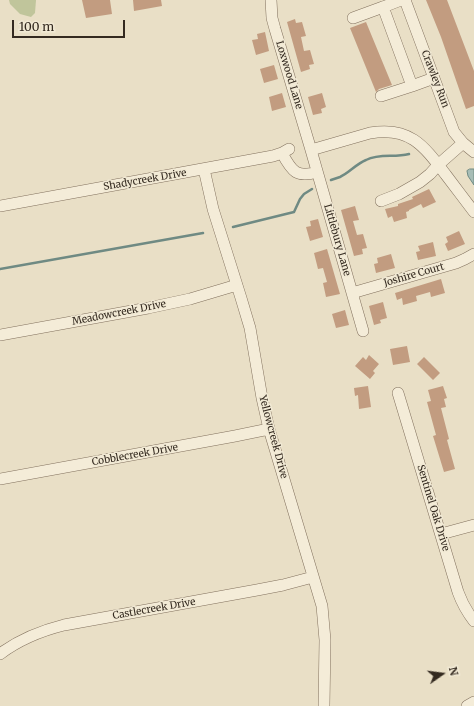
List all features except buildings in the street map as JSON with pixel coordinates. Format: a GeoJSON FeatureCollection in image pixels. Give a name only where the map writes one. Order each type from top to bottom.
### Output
{"type":"FeatureCollection","features":[{"type":"Feature","properties":{"kind":"street","name":"Loxwood Lane"},"geometry":{"type":"LineString","coordinates":[[271,0],[272,18],[275,30],[311,150]]}},
{"type":"Feature","properties":{"kind":"street"},"geometry":{"type":"LineString","coordinates":[[353,18],[401,0]]}},
{"type":"Feature","properties":{"kind":"street","name":"Crawley Run"},"geometry":{"type":"LineString","coordinates":[[405,0],[454,132],[463,143],[474,152]]}},
{"type":"Feature","properties":{"kind":"street"},"geometry":{"type":"LineString","coordinates":[[383,7],[412,86]]}},
{"type":"Feature","properties":{"kind":"street"},"geometry":{"type":"LineString","coordinates":[[381,96],[434,78]]}},
{"type":"Feature","properties":{"kind":"street"},"geometry":{"type":"LineString","coordinates":[[311,150],[379,131],[388,131],[408,136],[425,148],[474,212]]}},
{"type":"Feature","properties":{"kind":"street"},"geometry":{"type":"LineString","coordinates":[[381,201],[410,188],[430,174],[463,143]]}},
{"type":"Feature","properties":{"kind":"street","name":"Littlebury Lane"},"geometry":{"type":"LineString","coordinates":[[311,150],[363,330]]}},
{"type":"Feature","properties":{"kind":"street","name":"Shadycreek Drive"},"geometry":{"type":"LineString","coordinates":[[0,206],[273,156],[286,151],[286,162],[297,173],[307,175],[317,172]]}},
{"type":"Feature","properties":{"kind":"street","name":"Yellowcreek Drive"},"geometry":{"type":"LineString","coordinates":[[204,169],[213,209],[250,328],[262,398],[269,428],[322,606],[325,628],[324,706]]}},
{"type":"Feature","properties":{"kind":"street","name":"Joshire Court"},"geometry":{"type":"LineString","coordinates":[[352,293],[456,263],[474,254]]}},
{"type":"Feature","properties":{"kind":"street","name":"Meadowcreek Drive"},"geometry":{"type":"LineString","coordinates":[[0,335],[176,302],[237,286]]}},
{"type":"Feature","properties":{"kind":"street","name":"Sentinel Oak Drive"},"geometry":{"type":"LineString","coordinates":[[398,393],[460,597],[474,621]]}},
{"type":"Feature","properties":{"kind":"street","name":"Cobblecreek Drive"},"geometry":{"type":"LineString","coordinates":[[0,479],[228,438],[269,428]]}},
{"type":"Feature","properties":{"kind":"street"},"geometry":{"type":"LineString","coordinates":[[441,534],[474,525]]}},
{"type":"Feature","properties":{"kind":"street","name":"Castlecreek Drive"},"geometry":{"type":"LineString","coordinates":[[0,654],[21,640],[34,634],[64,625],[283,585],[313,577]]}},
{"type":"Feature","properties":{"kind":"street"},"geometry":{"type":"LineString","coordinates":[[467,706],[474,702]]}},
{"type":"Feature","properties":{"kind":"green space"},"geometry":{"type":"Polygon","coordinates":[[[9,0],[36,0],[35,13],[31,17],[20,14],[10,4],[9,0]]]}},
{"type":"Feature","properties":{"kind":"water"},"geometry":{"type":"Polygon","coordinates":[[[474,169],[474,185],[468,176],[467,171],[474,169]]]}},
{"type":"Feature","properties":{"kind":"waterway"},"geometry":{"type":"LineString","coordinates":[[331,180],[340,177],[362,162],[371,158],[409,154]]}},
{"type":"Feature","properties":{"kind":"waterway"},"geometry":{"type":"LineString","coordinates":[[233,227],[294,212],[300,199],[304,194],[312,189]]}},
{"type":"Feature","properties":{"kind":"waterway"},"geometry":{"type":"LineString","coordinates":[[0,269],[203,233]]}}]}
